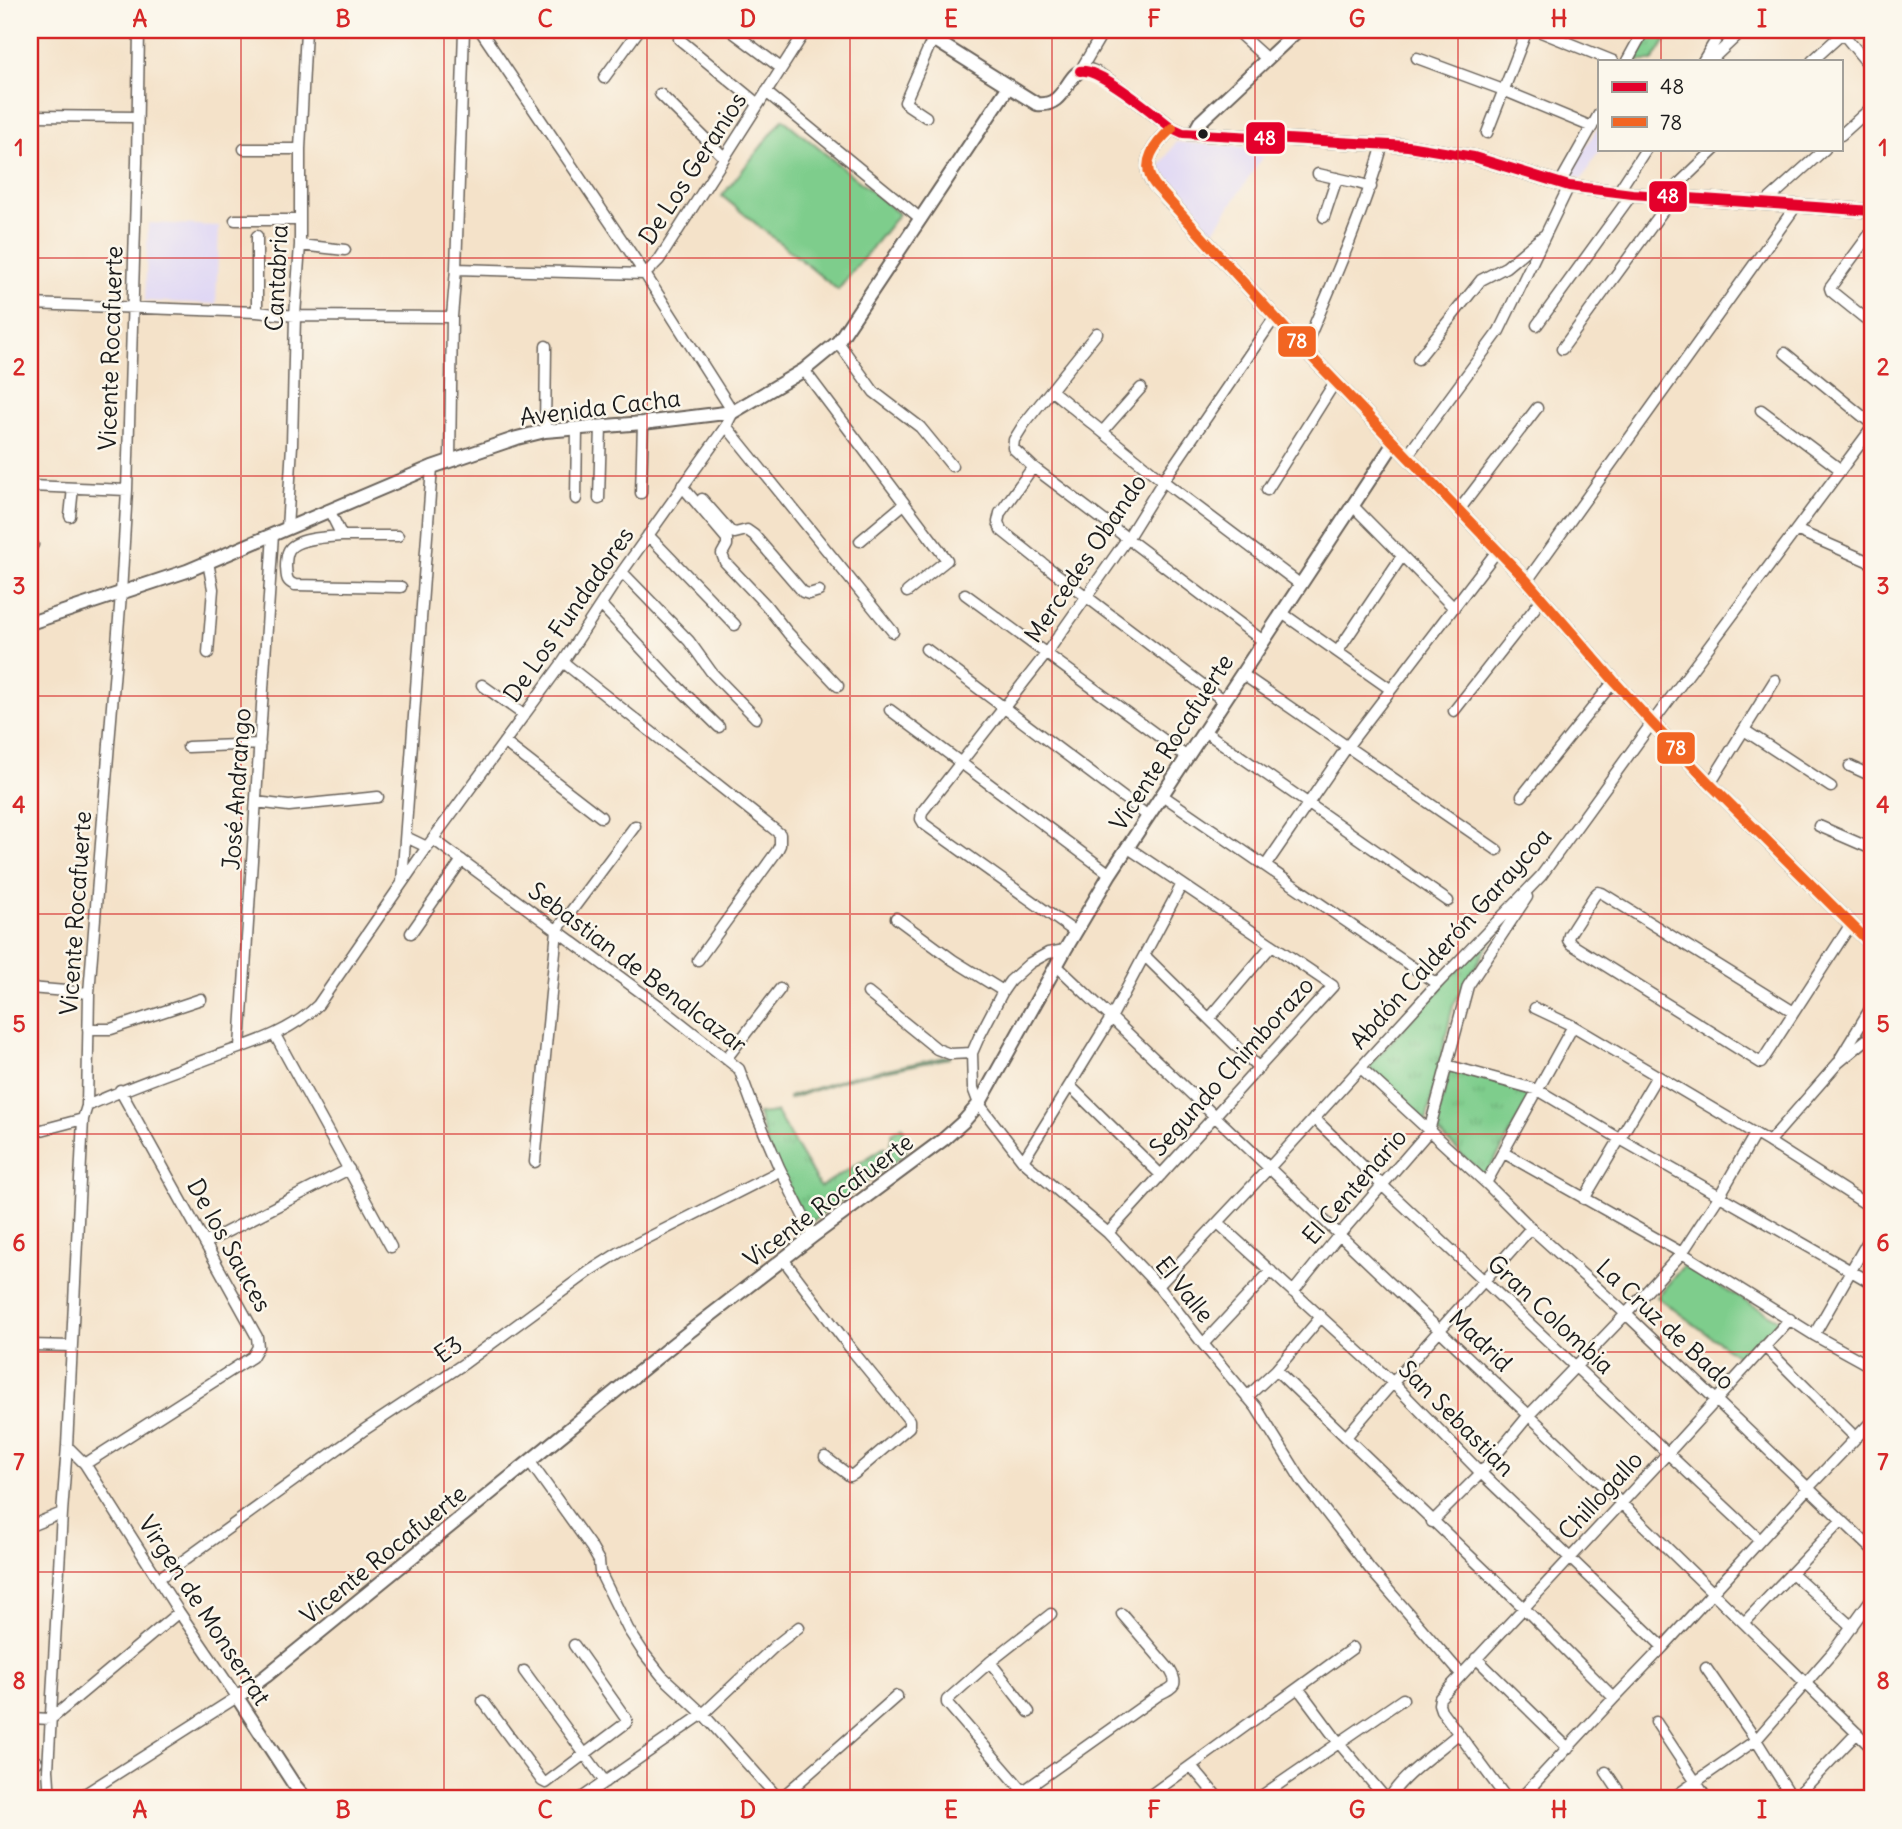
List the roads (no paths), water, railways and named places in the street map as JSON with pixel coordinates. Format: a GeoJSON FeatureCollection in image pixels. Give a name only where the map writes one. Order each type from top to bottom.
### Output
{"type":"FeatureCollection","features":[{"type":"Feature","properties":{"kind":"street","name":"Vicente Rocafuerte"},"geometry":{"type":"LineString","coordinates":[[50,1799],[48,1770],[83,1119],[87,1106],[89,993],[127,490],[139,30]]}},
{"type":"Feature","properties":{"kind":"street","name":"Cantabria"},"geometry":{"type":"LineString","coordinates":[[287,528],[300,245],[300,149],[306,30]]}},
{"type":"Feature","properties":{"kind":"street"},"geometry":{"type":"LineString","coordinates":[[450,460],[452,317],[464,30]]}},
{"type":"Feature","properties":{"kind":"street"},"geometry":{"type":"LineString","coordinates":[[480,30],[645,274],[733,412]]}},
{"type":"Feature","properties":{"kind":"street"},"geometry":{"type":"LineString","coordinates":[[604,78],[639,30]]}},
{"type":"Feature","properties":{"kind":"street"},"geometry":{"type":"LineString","coordinates":[[730,30],[781,68]]}},
{"type":"Feature","properties":{"kind":"street","name":"De Los Geranios"},"geometry":{"type":"LineString","coordinates":[[456,269],[645,274],[659,260],[806,30]]}},
{"type":"Feature","properties":{"kind":"street"},"geometry":{"type":"LineString","coordinates":[[929,34],[1037,104],[1044,105],[1054,102],[1080,71],[1104,30]]}},
{"type":"Feature","properties":{"kind":"street"},"geometry":{"type":"LineString","coordinates":[[1235,30],[1267,59]]}},
{"type":"Feature","properties":{"kind":"street"},"geometry":{"type":"LineString","coordinates":[[1194,133],[1200,122],[1298,30]]}},
{"type":"Feature","properties":{"kind":"street"},"geometry":{"type":"LineString","coordinates":[[1488,133],[1527,30]]}},
{"type":"Feature","properties":{"kind":"street"},"geometry":{"type":"LineString","coordinates":[[1536,30],[1611,60]]}},
{"type":"Feature","properties":{"kind":"street"},"geometry":{"type":"LineString","coordinates":[[1628,60],[1644,30]]}},
{"type":"Feature","properties":{"kind":"street"},"geometry":{"type":"LineString","coordinates":[[1704,60],[1723,30]]}},
{"type":"Feature","properties":{"kind":"street"},"geometry":{"type":"LineString","coordinates":[[1711,60],[1743,30]]}},
{"type":"Feature","properties":{"kind":"street"},"geometry":{"type":"LineString","coordinates":[[1813,60],[1841,32],[1872,69]]}},
{"type":"Feature","properties":{"kind":"street"},"geometry":{"type":"LineString","coordinates":[[926,117],[905,102],[929,47],[929,34]]}},
{"type":"Feature","properties":{"kind":"street"},"geometry":{"type":"LineString","coordinates":[[679,39],[758,104]]}},
{"type":"Feature","properties":{"kind":"street"},"geometry":{"type":"LineString","coordinates":[[1417,58],[1592,127]]}},
{"type":"Feature","properties":{"kind":"street"},"geometry":{"type":"LineString","coordinates":[[1080,71],[1086,70],[1104,79],[1180,132],[1429,148],[1474,157],[1565,185],[1632,194],[1870,209]]}},
{"type":"Feature","properties":{"kind":"street","name":"Avenida Cacha"},"geometry":{"type":"LineString","coordinates":[[30,623],[187,571],[432,467],[517,438],[545,431],[733,412],[804,370],[838,342],[1009,86]]}},
{"type":"Feature","properties":{"kind":"street"},"geometry":{"type":"LineString","coordinates":[[766,92],[921,219]]}},
{"type":"Feature","properties":{"kind":"street"},"geometry":{"type":"LineString","coordinates":[[660,94],[724,157]]}},
{"type":"Feature","properties":{"kind":"street"},"geometry":{"type":"LineString","coordinates":[[1842,134],[1872,107]]}},
{"type":"Feature","properties":{"kind":"street"},"geometry":{"type":"LineString","coordinates":[[33,116],[137,117]]}},
{"type":"Feature","properties":{"kind":"street"},"geometry":{"type":"LineString","coordinates":[[1407,456],[1499,331],[1547,234],[1565,185],[1598,116]]}},
{"type":"Feature","properties":{"kind":"street"},"geometry":{"type":"LineString","coordinates":[[1172,128],[1148,159],[1148,174],[1155,184],[1304,349],[1527,581],[1614,681],[1710,784],[1872,945]]}},
{"type":"Feature","properties":{"kind":"street"},"geometry":{"type":"LineString","coordinates":[[1304,349],[1371,187],[1382,144]]}},
{"type":"Feature","properties":{"kind":"street"},"geometry":{"type":"LineString","coordinates":[[244,149],[300,149]]}},
{"type":"Feature","properties":{"kind":"street"},"geometry":{"type":"LineString","coordinates":[[1618,192],[1645,150]]}},
{"type":"Feature","properties":{"kind":"street"},"geometry":{"type":"LineString","coordinates":[[1562,349],[1670,196],[1714,150]]}},
{"type":"Feature","properties":{"kind":"street"},"geometry":{"type":"LineString","coordinates":[[1766,202],[1824,150]]}},
{"type":"Feature","properties":{"kind":"street"},"geometry":{"type":"LineString","coordinates":[[1318,174],[1371,187]]}},
{"type":"Feature","properties":{"kind":"street"},"geometry":{"type":"LineString","coordinates":[[1324,218],[1337,178]]}},
{"type":"Feature","properties":{"kind":"street"},"geometry":{"type":"LineString","coordinates":[[1537,325],[1632,194]]}},
{"type":"Feature","properties":{"kind":"street"},"geometry":{"type":"LineString","coordinates":[[1527,581],[1796,206]]}},
{"type":"Feature","properties":{"kind":"street"},"geometry":{"type":"LineString","coordinates":[[235,220],[300,220]]}},
{"type":"Feature","properties":{"kind":"street"},"geometry":{"type":"LineString","coordinates":[[1872,231],[1830,288],[1872,324]]}},
{"type":"Feature","properties":{"kind":"street"},"geometry":{"type":"LineString","coordinates":[[1418,359],[1481,280],[1506,267],[1547,234]]}},
{"type":"Feature","properties":{"kind":"street"},"geometry":{"type":"LineString","coordinates":[[257,236],[257,312]]}},
{"type":"Feature","properties":{"kind":"street"},"geometry":{"type":"LineString","coordinates":[[300,245],[345,250]]}},
{"type":"Feature","properties":{"kind":"street"},"geometry":{"type":"LineString","coordinates":[[30,304],[257,312],[295,316],[452,317]]}},
{"type":"Feature","properties":{"kind":"street","name":"Mercedes Obando"},"geometry":{"type":"LineString","coordinates":[[1075,932],[924,824],[921,816],[925,807],[1046,654],[1087,597],[1275,317]]}},
{"type":"Feature","properties":{"kind":"street"},"geometry":{"type":"LineString","coordinates":[[1097,333],[1024,424],[1013,443],[1014,451],[1263,641]]}},
{"type":"Feature","properties":{"kind":"street"},"geometry":{"type":"LineString","coordinates":[[838,342],[874,392],[920,427],[952,466]]}},
{"type":"Feature","properties":{"kind":"street"},"geometry":{"type":"LineString","coordinates":[[545,431],[546,346]]}},
{"type":"Feature","properties":{"kind":"street"},"geometry":{"type":"LineString","coordinates":[[1785,354],[1872,426]]}},
{"type":"Feature","properties":{"kind":"street"},"geometry":{"type":"LineString","coordinates":[[804,370],[947,560],[907,592]]}},
{"type":"Feature","properties":{"kind":"street"},"geometry":{"type":"LineString","coordinates":[[1267,490],[1335,382]]}},
{"type":"Feature","properties":{"kind":"street"},"geometry":{"type":"LineString","coordinates":[[1103,431],[1141,388]]}},
{"type":"Feature","properties":{"kind":"street"},"geometry":{"type":"LineString","coordinates":[[1052,391],[1163,481],[1301,585]]}},
{"type":"Feature","properties":{"kind":"street"},"geometry":{"type":"LineString","coordinates":[[1459,510],[1537,408]]}},
{"type":"Feature","properties":{"kind":"street"},"geometry":{"type":"LineString","coordinates":[[1761,410],[1841,470]]}},
{"type":"Feature","properties":{"kind":"street","name":"De Los Fundadores"},"geometry":{"type":"LineString","coordinates":[[87,1106],[120,1090],[275,1035],[318,1005],[430,843],[563,662],[733,412]]}},
{"type":"Feature","properties":{"kind":"street"},"geometry":{"type":"LineString","coordinates":[[640,493],[643,423]]}},
{"type":"Feature","properties":{"kind":"street"},"geometry":{"type":"LineString","coordinates":[[598,499],[601,426]]}},
{"type":"Feature","properties":{"kind":"street"},"geometry":{"type":"LineString","coordinates":[[726,426],[893,632]]}},
{"type":"Feature","properties":{"kind":"street","name":"Abdón Calderón Garaycoa"},"geometry":{"type":"LineString","coordinates":[[1158,1286],[1437,984],[1541,876],[1872,426]]}},
{"type":"Feature","properties":{"kind":"street"},"geometry":{"type":"LineString","coordinates":[[576,499],[577,429]]}},
{"type":"Feature","properties":{"kind":"street","name":"Vicente Rocafuerte"},"geometry":{"type":"LineString","coordinates":[[77,1799],[266,1676],[676,1342],[944,1139],[964,1121],[979,1104],[1110,874],[1394,443]]}},
{"type":"Feature","properties":{"kind":"street"},"geometry":{"type":"LineString","coordinates":[[402,883],[432,467]]}},
{"type":"Feature","properties":{"kind":"street"},"geometry":{"type":"LineString","coordinates":[[1033,467],[1000,513],[998,525],[1009,537],[1224,701]]}},
{"type":"Feature","properties":{"kind":"street"},"geometry":{"type":"LineString","coordinates":[[684,483],[730,531],[735,533],[747,530],[754,535],[803,592],[809,594],[819,591]]}},
{"type":"Feature","properties":{"kind":"street"},"geometry":{"type":"LineString","coordinates":[[684,483],[727,539],[722,554],[725,562],[838,686]]}},
{"type":"Feature","properties":{"kind":"street"},"geometry":{"type":"LineString","coordinates":[[30,486],[127,490]]}},
{"type":"Feature","properties":{"kind":"street"},"geometry":{"type":"LineString","coordinates":[[70,516],[73,488]]}},
{"type":"Feature","properties":{"kind":"street"},"geometry":{"type":"LineString","coordinates":[[860,541],[904,504]]}},
{"type":"Feature","properties":{"kind":"street"},"geometry":{"type":"LineString","coordinates":[[1353,506],[1454,608]]}},
{"type":"Feature","properties":{"kind":"street"},"geometry":{"type":"LineString","coordinates":[[329,510],[342,536]]}},
{"type":"Feature","properties":{"kind":"street"},"geometry":{"type":"LineString","coordinates":[[1796,530],[1872,563]]}},
{"type":"Feature","properties":{"kind":"street","name":"José Andrango"},"geometry":{"type":"LineString","coordinates":[[240,1047],[273,534]]}},
{"type":"Feature","properties":{"kind":"street"},"geometry":{"type":"LineString","coordinates":[[648,535],[735,625]]}},
{"type":"Feature","properties":{"kind":"street"},"geometry":{"type":"LineString","coordinates":[[398,536],[342,536],[317,538],[296,544],[289,548],[286,557],[287,579],[295,585],[401,587]]}},
{"type":"Feature","properties":{"kind":"street"},"geometry":{"type":"LineString","coordinates":[[1266,865],[1347,747],[1497,551]]}},
{"type":"Feature","properties":{"kind":"street"},"geometry":{"type":"LineString","coordinates":[[1338,651],[1402,556]]}},
{"type":"Feature","properties":{"kind":"street"},"geometry":{"type":"LineString","coordinates":[[208,562],[213,589],[208,653]]}},
{"type":"Feature","properties":{"kind":"street"},"geometry":{"type":"LineString","coordinates":[[622,572],[689,641],[712,673],[756,718]]}},
{"type":"Feature","properties":{"kind":"street"},"geometry":{"type":"LineString","coordinates":[[965,594],[1187,757]]}},
{"type":"Feature","properties":{"kind":"street"},"geometry":{"type":"LineString","coordinates":[[1454,711],[1542,599]]}},
{"type":"Feature","properties":{"kind":"street"},"geometry":{"type":"LineString","coordinates":[[601,605],[719,727]]}},
{"type":"Feature","properties":{"kind":"street"},"geometry":{"type":"LineString","coordinates":[[1282,613],[1390,689]]}},
{"type":"Feature","properties":{"kind":"street"},"geometry":{"type":"LineString","coordinates":[[926,649],[1148,816]]}},
{"type":"Feature","properties":{"kind":"street"},"geometry":{"type":"LineString","coordinates":[[563,662],[780,834],[780,845],[698,960]]}},
{"type":"Feature","properties":{"kind":"street"},"geometry":{"type":"LineString","coordinates":[[1242,674],[1497,850]]}},
{"type":"Feature","properties":{"kind":"street"},"geometry":{"type":"LineString","coordinates":[[1710,784],[1775,680]]}},
{"type":"Feature","properties":{"kind":"street"},"geometry":{"type":"LineString","coordinates":[[1522,796],[1614,681]]}},
{"type":"Feature","properties":{"kind":"street"},"geometry":{"type":"LineString","coordinates":[[482,685],[524,715]]}},
{"type":"Feature","properties":{"kind":"street"},"geometry":{"type":"LineString","coordinates":[[890,710],[1110,874]]}},
{"type":"Feature","properties":{"kind":"street"},"geometry":{"type":"LineString","coordinates":[[1744,730],[1831,787]]}},
{"type":"Feature","properties":{"kind":"street"},"geometry":{"type":"LineString","coordinates":[[1205,731],[1448,901]]}},
{"type":"Feature","properties":{"kind":"street"},"geometry":{"type":"LineString","coordinates":[[504,743],[601,817]]}},
{"type":"Feature","properties":{"kind":"street"},"geometry":{"type":"LineString","coordinates":[[188,747],[260,744]]}},
{"type":"Feature","properties":{"kind":"street"},"geometry":{"type":"LineString","coordinates":[[1850,766],[1872,776]]}},
{"type":"Feature","properties":{"kind":"street"},"geometry":{"type":"LineString","coordinates":[[1162,795],[1437,984]]}},
{"type":"Feature","properties":{"kind":"street"},"geometry":{"type":"LineString","coordinates":[[256,802],[289,806],[378,797]]}},
{"type":"Feature","properties":{"kind":"street"},"geometry":{"type":"LineString","coordinates":[[535,1163],[557,930],[635,826]]}},
{"type":"Feature","properties":{"kind":"street"},"geometry":{"type":"LineString","coordinates":[[1818,826],[1872,849]]}},
{"type":"Feature","properties":{"kind":"street","name":"Sebastian de Benalcazar"},"geometry":{"type":"LineString","coordinates":[[406,837],[430,843],[461,860],[739,1069],[779,1167],[813,1236]]}},
{"type":"Feature","properties":{"kind":"street","name":"Segundo Chimborazo"},"geometry":{"type":"LineString","coordinates":[[1108,1233],[1333,986],[1128,847]]}},
{"type":"Feature","properties":{"kind":"street"},"geometry":{"type":"LineString","coordinates":[[411,933],[461,860]]}},
{"type":"Feature","properties":{"kind":"street","name":"El Centenario"},"geometry":{"type":"LineString","coordinates":[[1293,1292],[1429,1131],[1468,986],[1541,876]]}},
{"type":"Feature","properties":{"kind":"street"},"geometry":{"type":"LineString","coordinates":[[1023,1161],[1111,1018],[1182,884]]}},
{"type":"Feature","properties":{"kind":"street"},"geometry":{"type":"LineString","coordinates":[[1794,1012],[1602,892],[1598,892],[1569,935],[1571,944],[1761,1063],[1851,924]]}},
{"type":"Feature","properties":{"kind":"street"},"geometry":{"type":"LineString","coordinates":[[896,918],[953,960],[1003,991]]}},
{"type":"Feature","properties":{"kind":"street"},"geometry":{"type":"LineString","coordinates":[[1209,1019],[1272,945]]}},
{"type":"Feature","properties":{"kind":"street","name":"El Valle"},"geometry":{"type":"LineString","coordinates":[[1065,950],[1048,953],[1030,963],[1003,991],[972,1053],[973,1088],[979,1104],[1023,1161],[1108,1233],[1158,1286],[1256,1406],[1301,1481],[1370,1569],[1461,1674]]}},
{"type":"Feature","properties":{"kind":"street"},"geometry":{"type":"LineString","coordinates":[[1145,956],[1259,1068]]}},
{"type":"Feature","properties":{"kind":"street","name":"Madrid"},"geometry":{"type":"LineString","coordinates":[[1057,966],[1714,1592],[1872,1748]]}},
{"type":"Feature","properties":{"kind":"street"},"geometry":{"type":"LineString","coordinates":[[30,988],[89,993]]}},
{"type":"Feature","properties":{"kind":"street"},"geometry":{"type":"LineString","coordinates":[[726,1059],[780,989]]}},
{"type":"Feature","properties":{"kind":"street"},"geometry":{"type":"LineString","coordinates":[[868,993],[937,1049],[950,1054],[972,1053]]}},
{"type":"Feature","properties":{"kind":"street"},"geometry":{"type":"LineString","coordinates":[[88,1029],[111,1029],[201,999]]}},
{"type":"Feature","properties":{"kind":"street"},"geometry":{"type":"LineString","coordinates":[[1838,1063],[1872,1006]]}},
{"type":"Feature","properties":{"kind":"street"},"geometry":{"type":"LineString","coordinates":[[1535,1008],[1573,1026],[1769,1142],[1872,1208]]}},
{"type":"Feature","properties":{"kind":"street"},"geometry":{"type":"LineString","coordinates":[[1486,1183],[1573,1026]]}},
{"type":"Feature","properties":{"kind":"street"},"geometry":{"type":"LineString","coordinates":[[275,1035],[391,1247]]}},
{"type":"Feature","properties":{"kind":"street"},"geometry":{"type":"LineString","coordinates":[[1769,1142],[1838,1063],[1872,1035]]}},
{"type":"Feature","properties":{"kind":"street"},"geometry":{"type":"LineString","coordinates":[[1446,1065],[1538,1090],[1872,1283]]}},
{"type":"Feature","properties":{"kind":"street","name":"La Cruz de Bado"},"geometry":{"type":"LineString","coordinates":[[1360,1068],[1626,1314],[1872,1549]]}},
{"type":"Feature","properties":{"kind":"street"},"geometry":{"type":"LineString","coordinates":[[1584,1199],[1657,1076]]}},
{"type":"Feature","properties":{"kind":"street"},"geometry":{"type":"LineString","coordinates":[[1070,1086],[1161,1175]]}},
{"type":"Feature","properties":{"kind":"street","name":"De los Sauces"},"geometry":{"type":"LineString","coordinates":[[85,1464],[252,1356],[256,1352],[258,1342],[120,1090]]}},
{"type":"Feature","properties":{"kind":"street","name":"Gran Colombia"},"geometry":{"type":"LineString","coordinates":[[1314,1118],[1760,1540]]}},
{"type":"Feature","properties":{"kind":"street"},"geometry":{"type":"LineString","coordinates":[[30,1133],[83,1119]]}},
{"type":"Feature","properties":{"kind":"street"},"geometry":{"type":"LineString","coordinates":[[1433,1522],[1481,1473],[1529,1415],[1682,1253],[1755,1134]]}},
{"type":"Feature","properties":{"kind":"street"},"geometry":{"type":"LineString","coordinates":[[1504,1153],[1682,1253],[1814,1335],[1872,1367]]}},
{"type":"Feature","properties":{"kind":"street"},"geometry":{"type":"LineString","coordinates":[[205,1243],[349,1170]]}},
{"type":"Feature","properties":{"kind":"street","name":"E3"},"geometry":{"type":"LineString","coordinates":[[158,1579],[364,1430],[466,1363],[590,1271],[620,1252],[775,1174]]}},
{"type":"Feature","properties":{"kind":"street","name":"San Sebastian"},"geometry":{"type":"LineString","coordinates":[[1218,1223],[1392,1382],[1481,1473],[1664,1647]]}},
{"type":"Feature","properties":{"kind":"street"},"geometry":{"type":"LineString","coordinates":[[1346,1437],[1531,1228]]}},
{"type":"Feature","properties":{"kind":"street"},"geometry":{"type":"LineString","coordinates":[[1814,1335],[1872,1234]]}},
{"type":"Feature","properties":{"kind":"street"},"geometry":{"type":"LineString","coordinates":[[783,1259],[850,1349],[910,1423],[909,1427],[854,1474],[847,1475],[825,1457]]}},
{"type":"Feature","properties":{"kind":"street"},"geometry":{"type":"LineString","coordinates":[[1203,1344],[1271,1271]]}},
{"type":"Feature","properties":{"kind":"street"},"geometry":{"type":"LineString","coordinates":[[1247,1397],[1276,1370],[1320,1318]]}},
{"type":"Feature","properties":{"kind":"street","name":"Chillogallo"},"geometry":{"type":"LineString","coordinates":[[1458,1734],[1441,1710],[1440,1698],[1790,1319]]}},
{"type":"Feature","properties":{"kind":"street"},"geometry":{"type":"LineString","coordinates":[[30,1345],[71,1346]]}},
{"type":"Feature","properties":{"kind":"street"},"geometry":{"type":"LineString","coordinates":[[1764,1346],[1856,1438]]}},
{"type":"Feature","properties":{"kind":"street"},"geometry":{"type":"LineString","coordinates":[[1276,1370],[1614,1698]]}},
{"type":"Feature","properties":{"kind":"street"},"geometry":{"type":"LineString","coordinates":[[1520,1799],[1872,1421]]}},
{"type":"Feature","properties":{"kind":"street","name":"Virgen de Monserrat"},"geometry":{"type":"LineString","coordinates":[[67,1446],[85,1464],[179,1612],[306,1799]]}},
{"type":"Feature","properties":{"kind":"street"},"geometry":{"type":"LineString","coordinates":[[530,1462],[591,1546],[600,1572],[628,1629],[643,1652],[662,1676],[703,1714],[780,1799],[897,1696]]}},
{"type":"Feature","properties":{"kind":"street"},"geometry":{"type":"LineString","coordinates":[[30,1526],[62,1513]]}},
{"type":"Feature","properties":{"kind":"street"},"geometry":{"type":"LineString","coordinates":[[1745,1622],[1842,1520]]}},
{"type":"Feature","properties":{"kind":"street"},"geometry":{"type":"LineString","coordinates":[[1792,1573],[1852,1628]]}},
{"type":"Feature","properties":{"kind":"street"},"geometry":{"type":"LineString","coordinates":[[1671,1799],[1756,1740],[1807,1684],[1852,1628],[1872,1598]]}},
{"type":"Feature","properties":{"kind":"street"},"geometry":{"type":"LineString","coordinates":[[30,1718],[51,1719],[179,1612]]}},
{"type":"Feature","properties":{"kind":"street"},"geometry":{"type":"LineString","coordinates":[[1023,1791],[947,1703],[948,1698],[990,1662],[1051,1614]]}},
{"type":"Feature","properties":{"kind":"street"},"geometry":{"type":"LineString","coordinates":[[1012,1799],[1174,1685],[1170,1670],[1122,1614]]}},
{"type":"Feature","properties":{"kind":"street"},"geometry":{"type":"LineString","coordinates":[[580,1799],[703,1714],[799,1627]]}},
{"type":"Feature","properties":{"kind":"street"},"geometry":{"type":"LineString","coordinates":[[483,1701],[546,1783],[627,1720],[574,1645]]}},
{"type":"Feature","properties":{"kind":"street"},"geometry":{"type":"LineString","coordinates":[[1144,1799],[1353,1647]]}},
{"type":"Feature","properties":{"kind":"street"},"geometry":{"type":"LineString","coordinates":[[1476,1658],[1568,1748]]}},
{"type":"Feature","properties":{"kind":"street"},"geometry":{"type":"LineString","coordinates":[[990,1662],[1029,1712]]}},
{"type":"Feature","properties":{"kind":"street"},"geometry":{"type":"LineString","coordinates":[[1706,1668],[1794,1799],[1857,1733]]}},
{"type":"Feature","properties":{"kind":"street"},"geometry":{"type":"LineString","coordinates":[[524,1671],[605,1782]]}},
{"type":"Feature","properties":{"kind":"street"},"geometry":{"type":"LineString","coordinates":[[1298,1688],[1339,1742],[1388,1799],[1458,1734],[1507,1799]]}},
{"type":"Feature","properties":{"kind":"street"},"geometry":{"type":"LineString","coordinates":[[1257,1799],[1403,1699]]}},
{"type":"Feature","properties":{"kind":"street"},"geometry":{"type":"LineString","coordinates":[[1656,1722],[1707,1799]]}},
{"type":"Feature","properties":{"kind":"street"},"geometry":{"type":"LineString","coordinates":[[1191,1766],[1219,1799]]}},
{"type":"Feature","properties":{"kind":"street"},"geometry":{"type":"LineString","coordinates":[[1606,1772],[1624,1799]]}},
{"type":"Feature","properties":{"kind":"street"},"geometry":{"type":"LineString","coordinates":[[96,1788],[104,1799]]}},
{"type":"Feature","properties":{"kind":"street"},"geometry":{"type":"LineString","coordinates":[[1532,1788],[1539,1799]]}}]}
